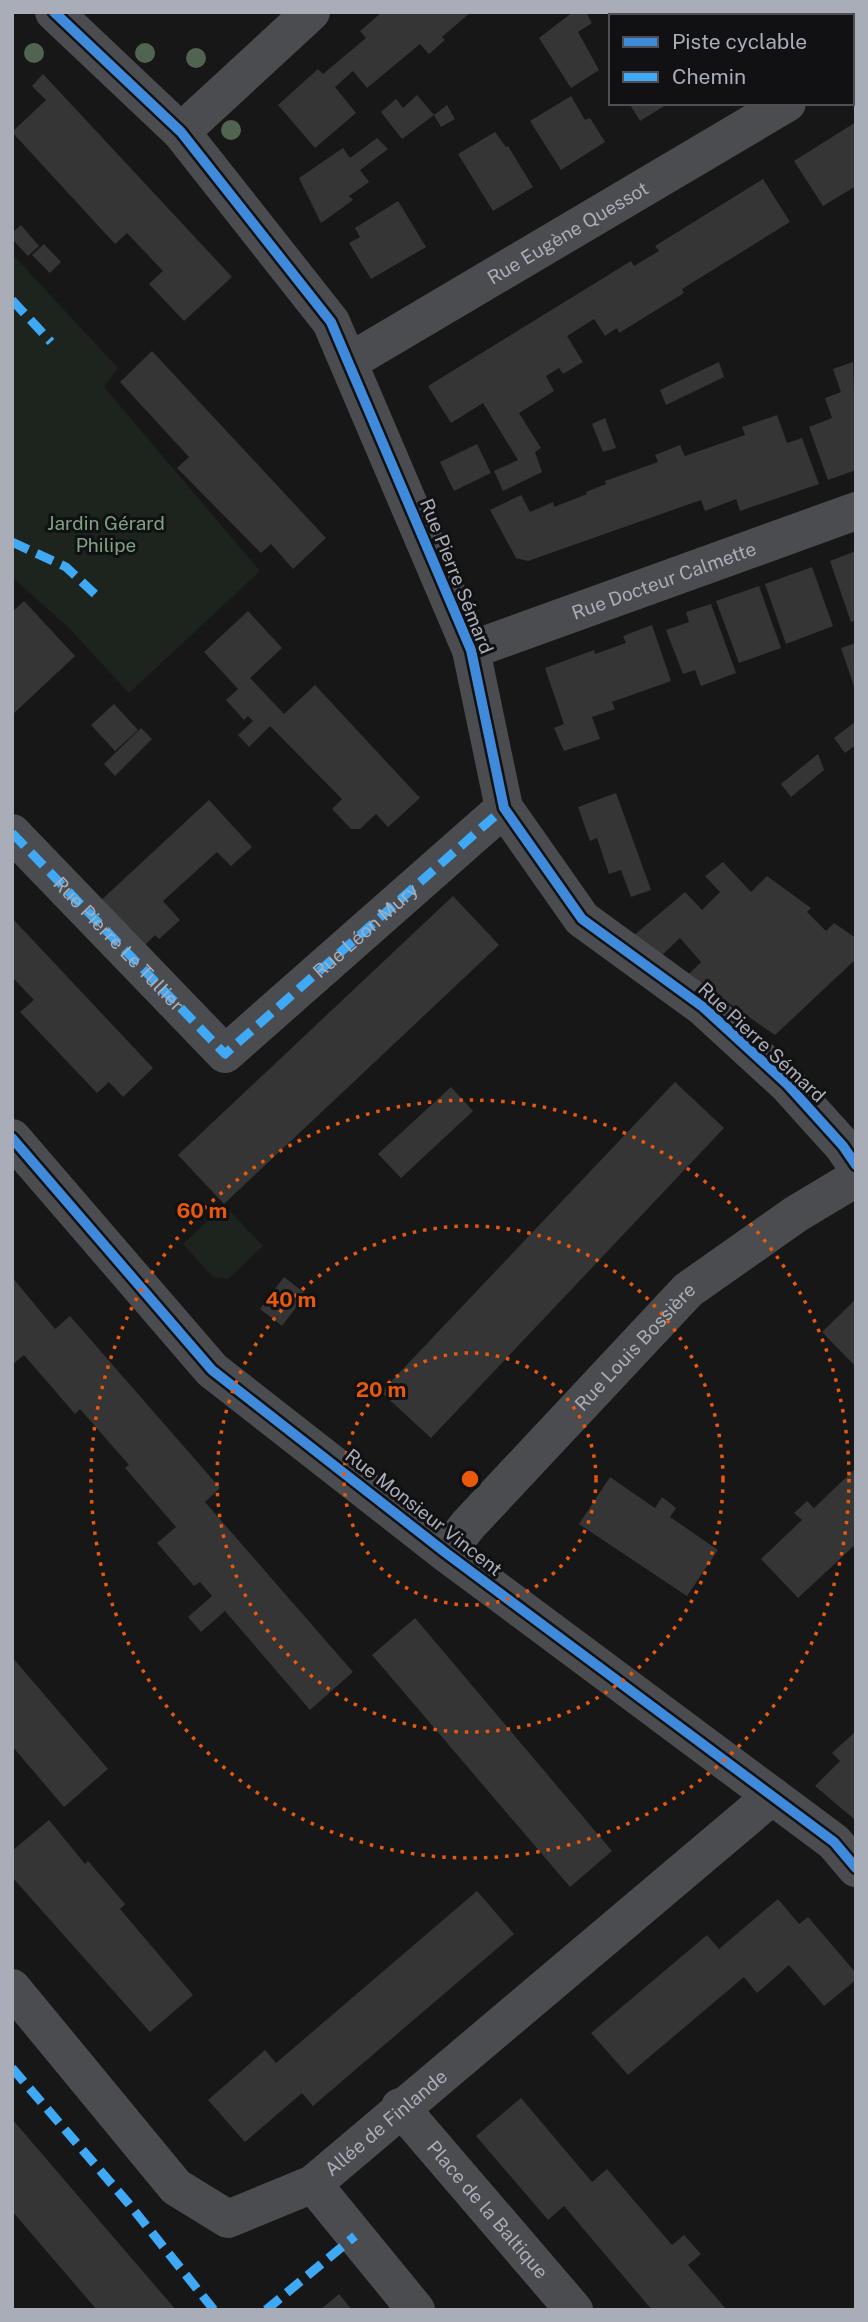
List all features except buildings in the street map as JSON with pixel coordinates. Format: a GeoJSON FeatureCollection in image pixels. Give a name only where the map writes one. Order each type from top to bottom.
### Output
{"type":"FeatureCollection","features":[{"type":"Feature","properties":{"kind":"street","name":"Rue Pierre Sémard"},"geometry":{"type":"LineString","coordinates":[[54,12],[181,132],[331,322],[471,650],[504,808],[582,919],[702,1007],[787,1084],[843,1146],[856,1165]]}},
{"type":"Feature","properties":{"kind":"street"},"geometry":{"type":"LineString","coordinates":[[181,132],[311,12]]}},
{"type":"Feature","properties":{"kind":"street","name":"Rue Eugène Quessot"},"geometry":{"type":"LineString","coordinates":[[349,362],[784,105]]}},
{"type":"Feature","properties":{"kind":"street","name":"Rue Docteur Calmette"},"geometry":{"type":"LineString","coordinates":[[471,650],[856,511]]}},
{"type":"Feature","properties":{"kind":"street","name":"Rue Léon Mury"},"geometry":{"type":"LineString","coordinates":[[225,1054],[504,808]]}},
{"type":"Feature","properties":{"kind":"street","name":"Rue Pierre Le Tullier"},"geometry":{"type":"LineString","coordinates":[[12,834],[225,1054]]}},
{"type":"Feature","properties":{"kind":"street","name":"Rue Monsieur Vincent"},"geometry":{"type":"LineString","coordinates":[[12,1138],[212,1370],[446,1553],[834,1842],[856,1868]]}},
{"type":"Feature","properties":{"kind":"street","name":"Rue Louis Bossière"},"geometry":{"type":"LineString","coordinates":[[446,1553],[468,1525],[688,1290],[796,1214],[856,1178]]}},
{"type":"Feature","properties":{"kind":"street","name":"Allée de Finlande"},"geometry":{"type":"LineString","coordinates":[[12,1988],[176,2187],[228,2219],[313,2184],[400,2107],[772,1796]]}},
{"type":"Feature","properties":{"kind":"street","name":"Place de la Baltique"},"geometry":{"type":"LineString","coordinates":[[400,2107],[574,2310]]}},
{"type":"Feature","properties":{"kind":"street"},"geometry":{"type":"LineString","coordinates":[[313,2184],[416,2310]]}},
{"type":"Feature","properties":{"kind":"green space","name":"Jardin Gérard Philipe"},"geometry":{"type":"Polygon","coordinates":[[[12,254],[118,368],[104,387],[260,571],[129,693],[68,627],[12,577],[12,254]]]}},
{"type":"Feature","properties":{"kind":"green space"},"geometry":{"type":"Polygon","coordinates":[[[224,1205],[263,1246],[228,1279],[213,1277],[183,1244],[224,1205]]]}},
{"type":"Feature","properties":{"kind":"marked path"},"geometry":{"type":"LineString","coordinates":[[12,300],[51,342]]}},
{"type":"Feature","properties":{"kind":"marked path"},"geometry":{"type":"LineString","coordinates":[[12,542],[66,567],[96,595]]}},
{"type":"Feature","properties":{"kind":"marked path"},"geometry":{"type":"LineString","coordinates":[[12,833],[225,1054],[504,808]]}},
{"type":"Feature","properties":{"kind":"marked path"},"geometry":{"type":"LineString","coordinates":[[12,2068],[129,2204],[214,2310]]}},
{"type":"Feature","properties":{"kind":"marked path"},"geometry":{"type":"LineString","coordinates":[[266,2310],[355,2236]]}},
{"type":"Feature","properties":{"kind":"cycle path"},"geometry":{"type":"LineString","coordinates":[[54,12],[181,132],[331,322],[471,650],[504,808],[582,919],[703,1007],[787,1084],[843,1146],[856,1165]]}},
{"type":"Feature","properties":{"kind":"cycle path"},"geometry":{"type":"LineString","coordinates":[[12,1138],[212,1370],[446,1553],[834,1842],[856,1868]]}}]}
